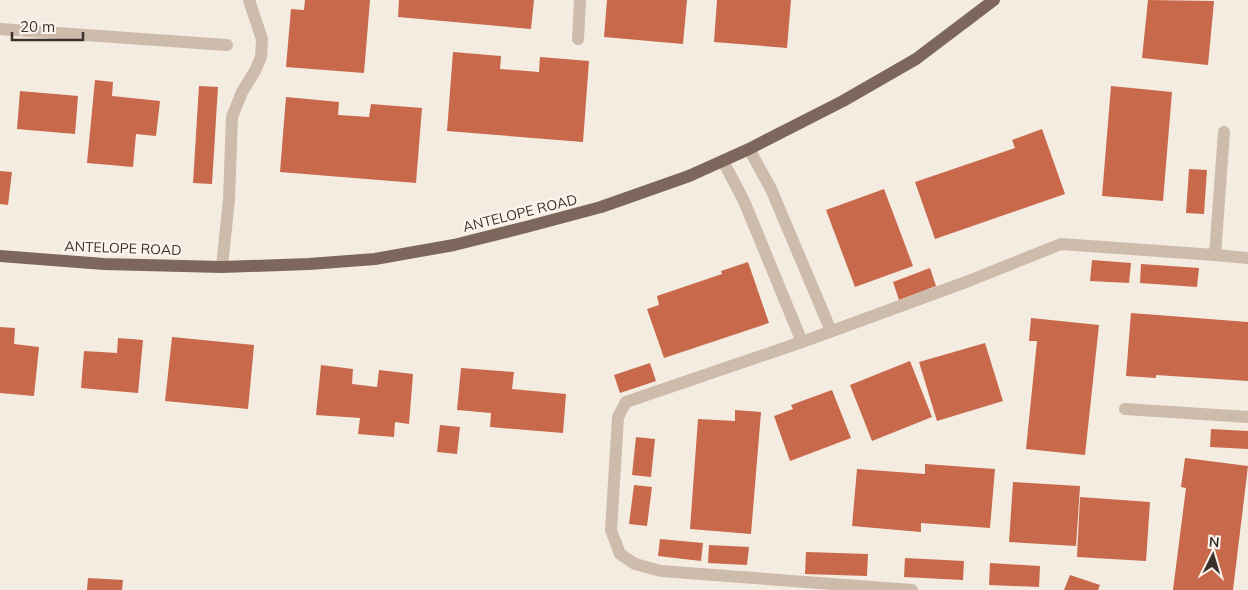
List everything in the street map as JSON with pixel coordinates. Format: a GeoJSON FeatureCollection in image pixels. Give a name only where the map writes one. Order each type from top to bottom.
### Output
{"type":"FeatureCollection","features":[{"type":"Feature","properties":{"kind":"main road","name":"ANTELOPE ROAD"},"geometry":{"type":"LineString","coordinates":[[0,256],[104,264],[222,267],[309,264],[374,259],[454,245],[601,207],[689,176],[749,149],[843,101],[916,59],[994,0]]}},
{"type":"Feature","properties":{"kind":"street"},"geometry":{"type":"LineString","coordinates":[[222,267],[229,198],[232,117],[242,92],[255,71],[261,56],[262,39],[250,0]]}},
{"type":"Feature","properties":{"kind":"street"},"geometry":{"type":"LineString","coordinates":[[578,39],[580,0]]}},
{"type":"Feature","properties":{"kind":"street"},"geometry":{"type":"LineString","coordinates":[[0,29],[227,45]]}},
{"type":"Feature","properties":{"kind":"street"},"geometry":{"type":"LineString","coordinates":[[1214,254],[1224,132]]}},
{"type":"Feature","properties":{"kind":"street"},"geometry":{"type":"LineString","coordinates":[[749,149],[771,189],[831,331]]}},
{"type":"Feature","properties":{"kind":"street"},"geometry":{"type":"LineString","coordinates":[[723,160],[744,201],[802,342]]}},
{"type":"Feature","properties":{"kind":"street"},"geometry":{"type":"LineString","coordinates":[[912,590],[660,571],[635,564],[620,554],[611,530],[618,417],[626,402],[802,342],[966,282],[1061,244],[1248,258]]}},
{"type":"Feature","properties":{"kind":"street"},"geometry":{"type":"LineString","coordinates":[[1125,409],[1248,417]]}},
{"type":"Feature","properties":{"kind":"building"},"geometry":{"type":"Polygon","coordinates":[[[305,0],[370,0],[364,73],[286,67],[291,9],[304,10],[305,0]]]}},
{"type":"Feature","properties":{"kind":"building"},"geometry":{"type":"Polygon","coordinates":[[[399,0],[534,0],[531,29],[398,17],[399,0]]]}},
{"type":"Feature","properties":{"kind":"building"},"geometry":{"type":"Polygon","coordinates":[[[607,0],[687,0],[683,44],[604,37],[607,0]]]}},
{"type":"Feature","properties":{"kind":"building"},"geometry":{"type":"Polygon","coordinates":[[[717,0],[791,0],[787,48],[714,42],[717,0]]]}},
{"type":"Feature","properties":{"kind":"building"},"geometry":{"type":"Polygon","coordinates":[[[1148,0],[1214,1],[1208,65],[1142,58],[1148,0]]]}},
{"type":"Feature","properties":{"kind":"building"},"geometry":{"type":"Polygon","coordinates":[[[453,52],[501,56],[500,69],[539,72],[540,57],[589,61],[583,142],[447,131],[453,52]]]}},
{"type":"Feature","properties":{"kind":"building"},"geometry":{"type":"Polygon","coordinates":[[[95,80],[113,82],[112,96],[160,101],[156,136],[136,134],[133,167],[87,163],[95,80]]]}},
{"type":"Feature","properties":{"kind":"building"},"geometry":{"type":"Polygon","coordinates":[[[199,86],[218,87],[212,184],[193,183],[199,86]]]}},
{"type":"Feature","properties":{"kind":"building"},"geometry":{"type":"Polygon","coordinates":[[[1111,86],[1172,92],[1163,201],[1102,196],[1111,86]]]}},
{"type":"Feature","properties":{"kind":"building"},"geometry":{"type":"Polygon","coordinates":[[[20,91],[78,96],[75,134],[17,129],[20,91]]]}},
{"type":"Feature","properties":{"kind":"building"},"geometry":{"type":"Polygon","coordinates":[[[286,97],[339,102],[338,115],[369,117],[371,104],[422,108],[416,183],[280,172],[286,97]]]}},
{"type":"Feature","properties":{"kind":"building"},"geometry":{"type":"Polygon","coordinates":[[[1042,129],[1065,194],[935,239],[915,182],[1015,148],[1012,140],[1042,129]]]}},
{"type":"Feature","properties":{"kind":"building"},"geometry":{"type":"Polygon","coordinates":[[[1189,169],[1207,170],[1204,214],[1186,213],[1189,169]]]}},
{"type":"Feature","properties":{"kind":"building"},"geometry":{"type":"Polygon","coordinates":[[[0,171],[12,172],[8,205],[0,204],[0,171]]]}},
{"type":"Feature","properties":{"kind":"building"},"geometry":{"type":"Polygon","coordinates":[[[884,189],[913,266],[855,287],[826,210],[884,189]]]}},
{"type":"Feature","properties":{"kind":"building"},"geometry":{"type":"Polygon","coordinates":[[[1092,260],[1131,263],[1129,283],[1090,281],[1092,260]]]}},
{"type":"Feature","properties":{"kind":"building"},"geometry":{"type":"Polygon","coordinates":[[[748,262],[769,323],[664,358],[647,309],[659,305],[657,296],[722,274],[721,271],[748,262]]]}},
{"type":"Feature","properties":{"kind":"building"},"geometry":{"type":"Polygon","coordinates":[[[1141,264],[1199,268],[1197,287],[1140,283],[1141,264]]]}},
{"type":"Feature","properties":{"kind":"building"},"geometry":{"type":"Polygon","coordinates":[[[930,268],[936,286],[899,300],[893,282],[930,268]]]}},
{"type":"Feature","properties":{"kind":"building"},"geometry":{"type":"Polygon","coordinates":[[[1131,313],[1248,322],[1248,381],[1156,375],[1156,378],[1126,376],[1131,313]]]}},
{"type":"Feature","properties":{"kind":"building"},"geometry":{"type":"Polygon","coordinates":[[[1031,318],[1099,325],[1085,455],[1026,449],[1037,341],[1029,341],[1031,318]]]}},
{"type":"Feature","properties":{"kind":"building"},"geometry":{"type":"Polygon","coordinates":[[[0,327],[15,328],[14,344],[39,347],[34,396],[0,393],[0,327]]]}},
{"type":"Feature","properties":{"kind":"building"},"geometry":{"type":"Polygon","coordinates":[[[172,337],[254,345],[248,409],[165,401],[172,337]]]}},
{"type":"Feature","properties":{"kind":"building"},"geometry":{"type":"Polygon","coordinates":[[[118,338],[143,340],[138,393],[81,388],[84,351],[117,353],[118,338]]]}},
{"type":"Feature","properties":{"kind":"building"},"geometry":{"type":"Polygon","coordinates":[[[985,343],[1003,401],[937,421],[919,362],[985,343]]]}},
{"type":"Feature","properties":{"kind":"building"},"geometry":{"type":"Polygon","coordinates":[[[910,361],[932,417],[872,441],[850,385],[910,361]]]}},
{"type":"Feature","properties":{"kind":"building"},"geometry":{"type":"Polygon","coordinates":[[[650,363],[656,381],[620,393],[614,375],[650,363]]]}},
{"type":"Feature","properties":{"kind":"building"},"geometry":{"type":"Polygon","coordinates":[[[321,365],[353,369],[352,384],[377,387],[379,370],[413,374],[409,424],[395,422],[394,437],[358,434],[360,418],[316,415],[321,365]]]}},
{"type":"Feature","properties":{"kind":"building"},"geometry":{"type":"Polygon","coordinates":[[[461,368],[514,372],[512,389],[566,394],[563,433],[490,427],[491,413],[457,410],[461,368]]]}},
{"type":"Feature","properties":{"kind":"building"},"geometry":{"type":"Polygon","coordinates":[[[832,390],[851,438],[790,461],[774,416],[793,409],[791,405],[832,390]]]}},
{"type":"Feature","properties":{"kind":"building"},"geometry":{"type":"Polygon","coordinates":[[[735,410],[761,412],[751,534],[690,529],[698,419],[735,421],[735,410]]]}},
{"type":"Feature","properties":{"kind":"building"},"geometry":{"type":"Polygon","coordinates":[[[440,425],[460,427],[457,454],[437,452],[440,425]]]}},
{"type":"Feature","properties":{"kind":"building"},"geometry":{"type":"Polygon","coordinates":[[[1211,429],[1248,431],[1248,449],[1210,447],[1211,429]]]}},
{"type":"Feature","properties":{"kind":"building"},"geometry":{"type":"Polygon","coordinates":[[[636,437],[655,439],[651,477],[632,475],[636,437]]]}},
{"type":"Feature","properties":{"kind":"building"},"geometry":{"type":"Polygon","coordinates":[[[1185,458],[1248,466],[1233,590],[1173,590],[1186,488],[1181,487],[1185,458]]]}},
{"type":"Feature","properties":{"kind":"building"},"geometry":{"type":"Polygon","coordinates":[[[925,464],[995,469],[990,528],[921,523],[921,532],[852,526],[857,469],[925,474],[925,464]]]}},
{"type":"Feature","properties":{"kind":"building"},"geometry":{"type":"Polygon","coordinates":[[[1013,482],[1080,486],[1076,546],[1009,542],[1013,482]]]}},
{"type":"Feature","properties":{"kind":"building"},"geometry":{"type":"Polygon","coordinates":[[[634,485],[652,487],[647,526],[629,524],[634,485]]]}},
{"type":"Feature","properties":{"kind":"building"},"geometry":{"type":"Polygon","coordinates":[[[1080,497],[1150,502],[1146,561],[1077,557],[1080,497]]]}},
{"type":"Feature","properties":{"kind":"building"},"geometry":{"type":"Polygon","coordinates":[[[660,539],[703,543],[701,561],[658,556],[660,539]]]}},
{"type":"Feature","properties":{"kind":"building"},"geometry":{"type":"Polygon","coordinates":[[[709,545],[749,547],[747,565],[708,563],[709,545]]]}},
{"type":"Feature","properties":{"kind":"building"},"geometry":{"type":"Polygon","coordinates":[[[806,552],[868,554],[867,576],[805,574],[806,552]]]}},
{"type":"Feature","properties":{"kind":"building"},"geometry":{"type":"Polygon","coordinates":[[[905,558],[964,561],[963,580],[904,577],[905,558]]]}},
{"type":"Feature","properties":{"kind":"building"},"geometry":{"type":"Polygon","coordinates":[[[990,563],[1040,566],[1039,587],[989,585],[990,563]]]}},
{"type":"Feature","properties":{"kind":"building"},"geometry":{"type":"Polygon","coordinates":[[[1070,575],[1100,585],[1098,590],[1064,590],[1070,575]]]}},
{"type":"Feature","properties":{"kind":"building"},"geometry":{"type":"Polygon","coordinates":[[[88,578],[123,580],[122,590],[87,590],[88,578]]]}}]}
